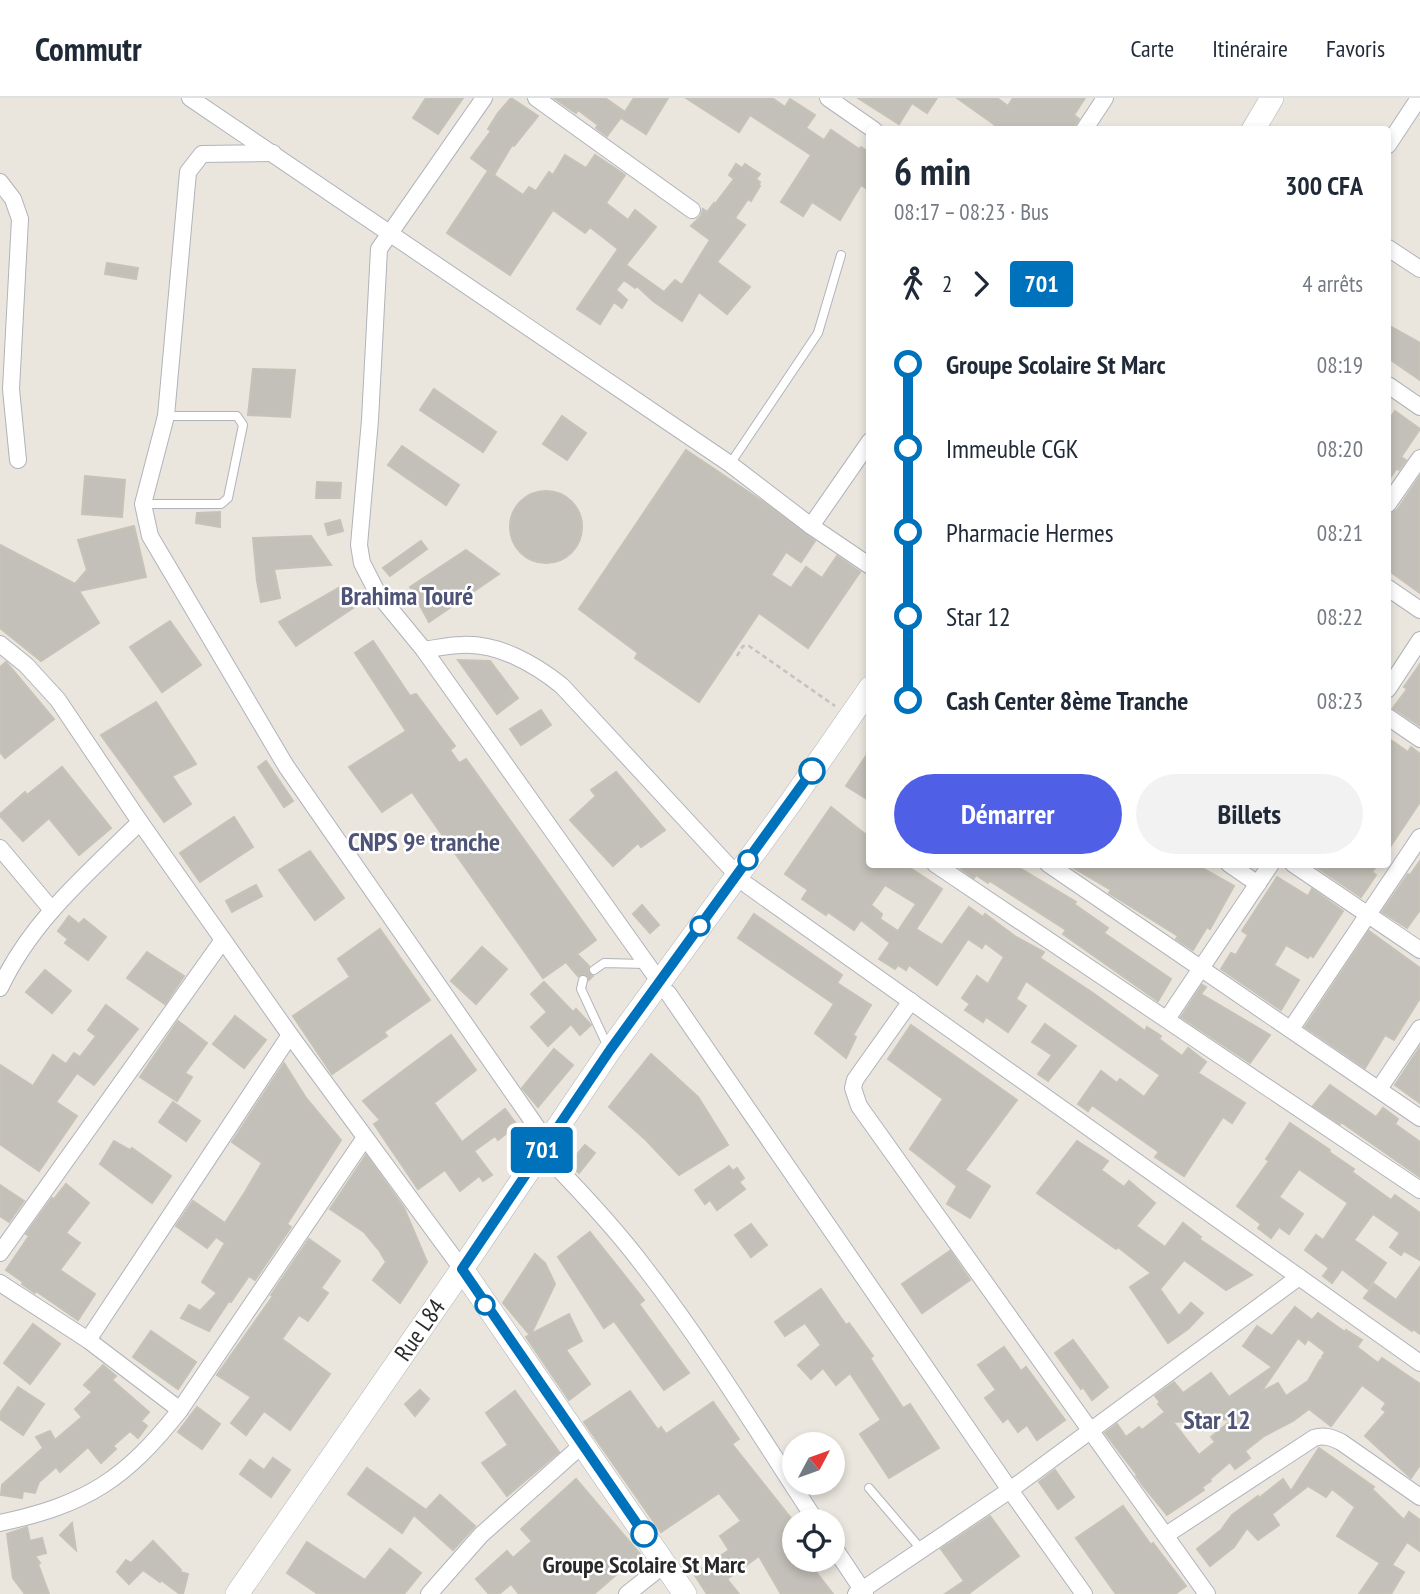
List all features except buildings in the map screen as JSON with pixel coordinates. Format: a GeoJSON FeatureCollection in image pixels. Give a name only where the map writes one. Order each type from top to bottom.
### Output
{"type":"FeatureCollection","features":[{"type":"Feature","properties":{"kind":"street"},"geometry":{"type":"LineString","coordinates":[[190,98],[730,464],[811,526],[866,563]]}},
{"type":"Feature","properties":{"kind":"street"},"geometry":{"type":"LineString","coordinates":[[484,98],[379,254],[370,420],[359,545],[362,563],[378,594],[424,650],[659,979],[1084,1594]]}},
{"type":"Feature","properties":{"kind":"street"},"geometry":{"type":"LineString","coordinates":[[536,98],[692,210]]}},
{"type":"Feature","properties":{"kind":"street"},"geometry":{"type":"LineString","coordinates":[[828,98],[868,126]]}},
{"type":"Feature","properties":{"kind":"street"},"geometry":{"type":"LineString","coordinates":[[1087,126],[1105,98]]}},
{"type":"Feature","properties":{"kind":"street"},"geometry":{"type":"LineString","coordinates":[[1238,126],[1255,98]]}},
{"type":"Feature","properties":{"kind":"street"},"geometry":{"type":"LineString","coordinates":[[1255,126],[1272,98]]}},
{"type":"Feature","properties":{"kind":"street"},"geometry":{"type":"LineString","coordinates":[[1391,140],[1419,98]]}},
{"type":"Feature","properties":{"kind":"street"},"geometry":{"type":"LineString","coordinates":[[273,153],[202,154],[188,172],[166,416],[142,504],[150,536],[286,766],[548,1151],[645,1267],[692,1332],[808,1509]]}},
{"type":"Feature","properties":{"kind":"street"},"geometry":{"type":"LineString","coordinates":[[0,182],[13,199],[20,219],[5,389],[18,460]]}},
{"type":"Feature","properties":{"kind":"street"},"geometry":{"type":"LineString","coordinates":[[1391,250],[1420,269]]}},
{"type":"Feature","properties":{"kind":"street"},"geometry":{"type":"LineString","coordinates":[[1391,387],[1420,407]]}},
{"type":"Feature","properties":{"kind":"street"},"geometry":{"type":"LineString","coordinates":[[811,526],[866,446]]}},
{"type":"Feature","properties":{"kind":"street"},"geometry":{"type":"LineString","coordinates":[[1391,500],[1420,458]]}},
{"type":"Feature","properties":{"kind":"street"},"geometry":{"type":"LineString","coordinates":[[1391,590],[1420,610]]}},
{"type":"Feature","properties":{"kind":"street"},"geometry":{"type":"LineString","coordinates":[[1391,684],[1420,640]]}},
{"type":"Feature","properties":{"kind":"street"},"geometry":{"type":"LineString","coordinates":[[0,644],[26,665],[58,700],[140,822],[364,1139],[464,1274],[685,1594]]}},
{"type":"Feature","properties":{"kind":"street"},"geometry":{"type":"LineString","coordinates":[[424,650],[477,645],[506,652],[543,670],[562,686],[742,880],[1420,1363]]}},
{"type":"Feature","properties":{"kind":"street","name":"Rue L84"},"geometry":{"type":"LineString","coordinates":[[548,1151],[610,1050],[659,979],[742,880],[860,713]]}},
{"type":"Feature","properties":{"kind":"street"},"geometry":{"type":"LineString","coordinates":[[1391,719],[1420,739]]}},
{"type":"Feature","properties":{"kind":"street"},"geometry":{"type":"LineString","coordinates":[[0,988],[26,943],[52,910],[140,822]]}},
{"type":"Feature","properties":{"kind":"street"},"geometry":{"type":"LineString","coordinates":[[1291,1029],[1420,837]]}},
{"type":"Feature","properties":{"kind":"street"},"geometry":{"type":"LineString","coordinates":[[0,848],[52,910]]}},
{"type":"Feature","properties":{"kind":"street"},"geometry":{"type":"LineString","coordinates":[[941,868],[1420,1190]]}},
{"type":"Feature","properties":{"kind":"street"},"geometry":{"type":"LineString","coordinates":[[1054,868],[1420,1118]]}},
{"type":"Feature","properties":{"kind":"street"},"geometry":{"type":"LineString","coordinates":[[1235,868],[1258,884]]}},
{"type":"Feature","properties":{"kind":"street"},"geometry":{"type":"LineString","coordinates":[[1167,1019],[1268,868]]}},
{"type":"Feature","properties":{"kind":"street"},"geometry":{"type":"LineString","coordinates":[[1299,868],[1420,950]]}},
{"type":"Feature","properties":{"kind":"street"},"geometry":{"type":"LineString","coordinates":[[0,1253],[223,940]]}},
{"type":"Feature","properties":{"kind":"street","name":"Rue L84"},"geometry":{"type":"LineString","coordinates":[[253,1594],[548,1151],[659,979]]}},
{"type":"Feature","properties":{"kind":"street"},"geometry":{"type":"LineString","coordinates":[[911,1001],[855,1080],[854,1095],[859,1106],[1207,1594]]}},
{"type":"Feature","properties":{"kind":"street"},"geometry":{"type":"LineString","coordinates":[[1379,1089],[1420,1028]]}},
{"type":"Feature","properties":{"kind":"street"},"geometry":{"type":"LineString","coordinates":[[88,1340],[290,1035]]}},
{"type":"Feature","properties":{"kind":"street"},"geometry":{"type":"LineString","coordinates":[[0,1523],[40,1514],[83,1497],[118,1476],[152,1446],[180,1410],[364,1139]]}},
{"type":"Feature","properties":{"kind":"street","name":"Rue L84"},"geometry":{"type":"LineString","coordinates":[[237,1594],[464,1274]]}},
{"type":"Feature","properties":{"kind":"street"},"geometry":{"type":"LineString","coordinates":[[845,1566],[861,1593],[1010,1490],[1299,1277]]}},
{"type":"Feature","properties":{"kind":"street"},"geometry":{"type":"LineString","coordinates":[[0,1283],[88,1340],[180,1410]]}},
{"type":"Feature","properties":{"kind":"street"},"geometry":{"type":"LineString","coordinates":[[1166,1535],[1320,1436],[1341,1442],[1420,1497]]}},
{"type":"Feature","properties":{"kind":"street"},"geometry":{"type":"LineString","coordinates":[[429,1594],[481,1535],[582,1445]]}},
{"type":"Feature","properties":{"kind":"street"},"geometry":{"type":"LineString","coordinates":[[627,1594],[665,1564]]}},
{"type":"Feature","properties":{"kind":"lane"},"geometry":{"type":"LineString","coordinates":[[730,464],[818,333],[841,255]]}},
{"type":"Feature","properties":{"kind":"lane"},"geometry":{"type":"LineString","coordinates":[[142,504],[221,504],[228,498],[242,421],[237,416],[166,416]]}},
{"type":"Feature","properties":{"kind":"lane"},"geometry":{"type":"LineString","coordinates":[[594,970],[604,963],[659,979]]}},
{"type":"Feature","properties":{"kind":"lane"},"geometry":{"type":"LineString","coordinates":[[583,980],[581,989],[610,1050]]}},
{"type":"Feature","properties":{"kind":"lane"},"geometry":{"type":"LineString","coordinates":[[869,1488],[921,1549]]}},
{"type":"Feature","properties":{"kind":"path"},"geometry":{"type":"LineString","coordinates":[[737,656],[743,646],[749,646],[860,713]]}},
{"type":"Feature","properties":{"kind":"bus line","name":"701"},"geometry":{"type":"LineString","coordinates":[[644,1534],[462,1269],[610,1050],[812,771]]}},
{"type":"Feature","properties":{"kind":"place","name":"Groupe Scolaire St Marc"},"geometry":{"type":"Point","coordinates":[644,1534]}},
{"type":"Feature","properties":{"kind":"district","name":"Brahima Touré"},"geometry":{"type":"Point","coordinates":[407,596]}},
{"type":"Feature","properties":{"kind":"district","name":"CNPS 9ᵉ tranche"},"geometry":{"type":"Point","coordinates":[424,842]}},
{"type":"Feature","properties":{"kind":"district","name":"Star 12"},"geometry":{"type":"Point","coordinates":[1217,1420]}}]}
